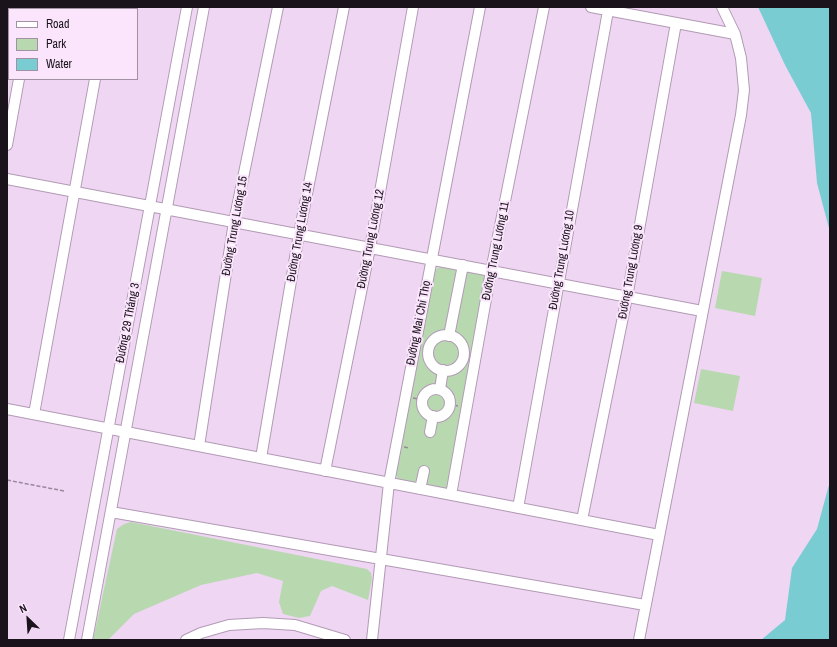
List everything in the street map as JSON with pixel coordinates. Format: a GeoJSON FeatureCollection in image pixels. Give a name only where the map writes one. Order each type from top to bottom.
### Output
{"type":"FeatureCollection","features":[{"type":"Feature","properties":{"kind":"street","name":"Đường 29 Tháng 3"},"geometry":{"type":"LineString","coordinates":[[69,640],[187,7]]}},
{"type":"Feature","properties":{"kind":"street","name":"Đường 29 Tháng 3"},"geometry":{"type":"LineString","coordinates":[[87,640],[204,7]]}},
{"type":"Feature","properties":{"kind":"street","name":"Đường Trung Lương 15"},"geometry":{"type":"LineString","coordinates":[[199,446],[234,222],[278,7]]}},
{"type":"Feature","properties":{"kind":"street","name":"Đường Trung Lương 14"},"geometry":{"type":"LineString","coordinates":[[261,458],[299,234],[344,7]]}},
{"type":"Feature","properties":{"kind":"street","name":"Đường Trung Lương 12"},"geometry":{"type":"LineString","coordinates":[[325,471],[370,248],[413,7]]}},
{"type":"Feature","properties":{"kind":"street","name":"Đường Mai Chí Thọ"},"geometry":{"type":"LineString","coordinates":[[372,640],[389,483],[480,7]]}},
{"type":"Feature","properties":{"kind":"street","name":"Đường Trung Lương 11"},"geometry":{"type":"LineString","coordinates":[[451,495],[491,271],[544,7]]}},
{"type":"Feature","properties":{"kind":"street"},"geometry":{"type":"LineString","coordinates":[[591,7],[735,34]]}},
{"type":"Feature","properties":{"kind":"street"},"geometry":{"type":"LineString","coordinates":[[639,640],[744,90],[741,58],[735,34],[722,7]]}},
{"type":"Feature","properties":{"kind":"street","name":"Đường Trung Lương 10"},"geometry":{"type":"LineString","coordinates":[[518,508],[608,11]]}},
{"type":"Feature","properties":{"kind":"street","name":"Đường Trung Lương 9"},"geometry":{"type":"LineString","coordinates":[[582,520],[627,297],[676,23]]}},
{"type":"Feature","properties":{"kind":"street"},"geometry":{"type":"LineString","coordinates":[[7,145],[19,80]]}},
{"type":"Feature","properties":{"kind":"street"},"geometry":{"type":"LineString","coordinates":[[34,414],[95,80]]}},
{"type":"Feature","properties":{"kind":"street"},"geometry":{"type":"LineString","coordinates":[[7,179],[702,311]]}},
{"type":"Feature","properties":{"kind":"street"},"geometry":{"type":"LineString","coordinates":[[449,336],[463,265]]}},
{"type":"Feature","properties":{"kind":"street"},"geometry":{"type":"LineString","coordinates":[[449,336],[458,340],[464,354],[457,367],[448,371],[443,370],[438,369],[430,362],[428,352],[429,347],[435,339],[449,336]]}},
{"type":"Feature","properties":{"kind":"street"},"geometry":{"type":"LineString","coordinates":[[440,389],[443,370]]}},
{"type":"Feature","properties":{"kind":"street"},"geometry":{"type":"LineString","coordinates":[[440,389],[447,394],[450,404],[444,414],[433,416],[424,410],[423,398],[429,391],[440,389]]}},
{"type":"Feature","properties":{"kind":"street"},"geometry":{"type":"LineString","coordinates":[[7,408],[108,429],[659,535]]}},
{"type":"Feature","properties":{"kind":"street"},"geometry":{"type":"LineString","coordinates":[[430,432],[433,416]]}},
{"type":"Feature","properties":{"kind":"street"},"geometry":{"type":"LineString","coordinates":[[420,489],[424,471]]}},
{"type":"Feature","properties":{"kind":"street"},"geometry":{"type":"LineString","coordinates":[[111,512],[646,605]]}},
{"type":"Feature","properties":{"kind":"street"},"geometry":{"type":"LineString","coordinates":[[186,640],[201,633],[229,625],[263,623],[295,625],[345,640]]}},
{"type":"Feature","properties":{"kind":"path"},"geometry":{"type":"LineString","coordinates":[[7,480],[64,491]]}},
{"type":"Feature","properties":{"kind":"green space"},"geometry":{"type":"Polygon","coordinates":[[[442,266],[480,273],[486,278],[450,482],[447,489],[441,490],[398,481],[396,473],[434,270],[442,266]]]}},
{"type":"Feature","properties":{"kind":"green space"},"geometry":{"type":"Polygon","coordinates":[[[722,271],[762,278],[755,316],[715,308],[722,271]]]}},
{"type":"Feature","properties":{"kind":"green space"},"geometry":{"type":"Polygon","coordinates":[[[701,369],[740,376],[733,411],[694,403],[701,369]]]}},
{"type":"Feature","properties":{"kind":"green space"},"geometry":{"type":"Polygon","coordinates":[[[131,522],[367,569],[371,573],[372,579],[368,600],[332,586],[321,591],[310,616],[299,618],[283,614],[279,602],[283,581],[257,573],[201,585],[134,614],[108,640],[93,640],[117,529],[124,524],[131,522]]]}},
{"type":"Feature","properties":{"kind":"water"},"geometry":{"type":"Polygon","coordinates":[[[758,7],[830,7],[830,232],[817,183],[811,113],[785,65],[758,7]]]}},
{"type":"Feature","properties":{"kind":"water"},"geometry":{"type":"Polygon","coordinates":[[[830,481],[830,640],[761,640],[785,620],[792,568],[817,529],[830,481]]]}}]}
